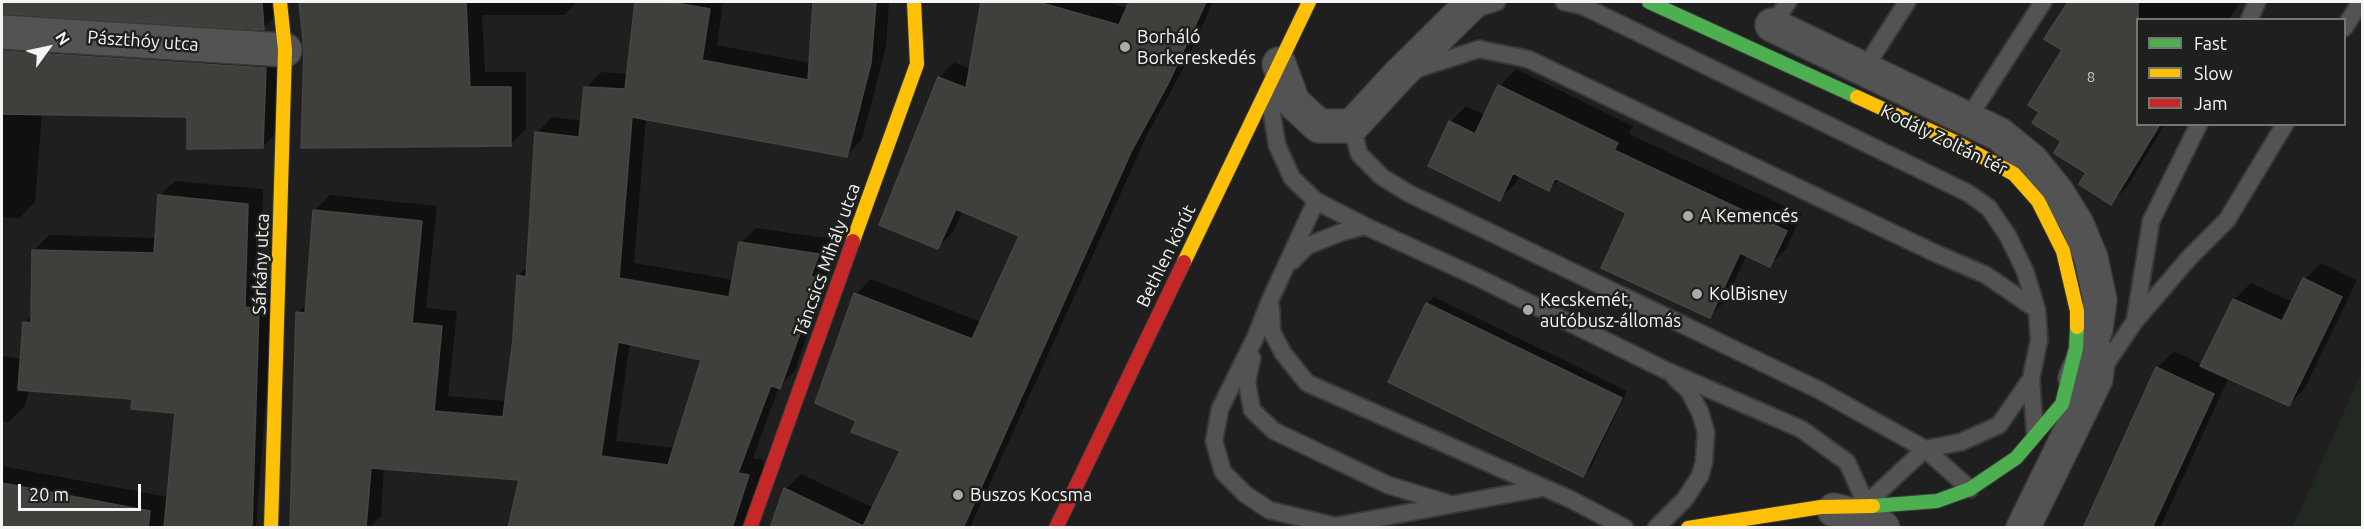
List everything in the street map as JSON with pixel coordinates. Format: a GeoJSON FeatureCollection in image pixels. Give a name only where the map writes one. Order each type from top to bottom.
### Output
{"type":"FeatureCollection","features":[{"type":"Feature","properties":{"kind":"street","name":"Sárkány utca"},"geometry":{"type":"LineString","coordinates":[[271,528],[285,50],[280,2]]}},
{"type":"Feature","properties":{"kind":"street","name":"Táncsics Mihály utca"},"geometry":{"type":"LineString","coordinates":[[750,528],[917,64],[914,2]]}},
{"type":"Feature","properties":{"kind":"street","name":"Bethlen körút"},"geometry":{"type":"LineString","coordinates":[[1061,522],[1310,2]]}},
{"type":"Feature","properties":{"kind":"street","name":"Kodály Zoltán tér"},"geometry":{"type":"LineString","coordinates":[[1659,3],[1771,26],[1857,82],[1961,130],[2014,174],[2038,201],[2063,251],[2077,311],[2076,348],[2062,404]]}},
{"type":"Feature","properties":{"kind":"street"},"geometry":{"type":"LineString","coordinates":[[1274,75],[1293,102],[1319,126],[1352,126],[1466,8]]}},
{"type":"Feature","properties":{"kind":"street","name":"Pászthóy utca"},"geometry":{"type":"LineString","coordinates":[[2,32],[285,50]]}},
{"type":"Feature","properties":{"kind":"street","name":"Kodály Zoltán tér"},"geometry":{"type":"LineString","coordinates":[[1961,130],[1999,134],[2032,161],[2057,192],[2077,224],[2091,258],[2100,300],[2103,329],[2096,379],[2029,516]]}},
{"type":"Feature","properties":{"kind":"street","name":"Kodály Zoltán tér"},"geometry":{"type":"LineString","coordinates":[[1821,507],[1874,520],[1874,516],[1899,505],[1937,501],[1970,489],[2008,464],[2036,437],[2062,404],[2096,329],[2100,300]]}},
{"type":"Feature","properties":{"kind":"street","name":"Kodály Zoltán tér"},"geometry":{"type":"LineString","coordinates":[[2029,516],[2036,437]]}},
{"type":"Feature","properties":{"kind":"street"},"geometry":{"type":"LineString","coordinates":[[1688,528],[1821,507]]}},
{"type":"Feature","properties":{"kind":"lane"},"geometry":{"type":"LineString","coordinates":[[1466,8],[1497,2]]}},
{"type":"Feature","properties":{"kind":"lane"},"geometry":{"type":"LineString","coordinates":[[1564,2],[1583,6],[1968,193],[1989,208],[2008,236],[2025,271],[2037,310],[2039,340],[2031,379],[2036,437]]}},
{"type":"Feature","properties":{"kind":"lane"},"geometry":{"type":"LineString","coordinates":[[1857,82],[1907,2]]}},
{"type":"Feature","properties":{"kind":"lane"},"geometry":{"type":"LineString","coordinates":[[1961,130],[2043,2]]}},
{"type":"Feature","properties":{"kind":"lane"},"geometry":{"type":"LineString","coordinates":[[2250,18],[2257,2]]}},
{"type":"Feature","properties":{"kind":"lane"},"geometry":{"type":"LineString","coordinates":[[2346,25],[2361,2]]}},
{"type":"Feature","properties":{"kind":"lane"},"geometry":{"type":"LineString","coordinates":[[1399,75],[1479,49],[1528,59],[1937,254],[1986,275],[2037,310]]}},
{"type":"Feature","properties":{"kind":"lane"},"geometry":{"type":"LineString","coordinates":[[1274,75],[1277,145],[1292,178],[1316,201],[1665,369],[1801,429],[1848,462],[1874,516],[1925,449],[1960,442],[1999,425],[2031,379]]}},
{"type":"Feature","properties":{"kind":"lane"},"geometry":{"type":"LineString","coordinates":[[1352,126],[1359,153],[1382,177],[1408,193],[1819,390],[1925,449],[1970,489]]}},
{"type":"Feature","properties":{"kind":"lane"},"geometry":{"type":"LineString","coordinates":[[2135,321],[2151,221],[2198,126]]}},
{"type":"Feature","properties":{"kind":"lane"},"geometry":{"type":"LineString","coordinates":[[2062,404],[2096,379],[2135,321],[2189,258],[2227,220],[2284,126]]}},
{"type":"Feature","properties":{"kind":"lane"},"geometry":{"type":"LineString","coordinates":[[1316,201],[1256,336],[1220,409],[1214,441],[1223,472],[1245,494],[1269,510],[1335,526],[1450,503],[1542,488]]}},
{"type":"Feature","properties":{"kind":"lane"},"geometry":{"type":"LineString","coordinates":[[1284,272],[1307,246],[1342,232],[1365,226]]}},
{"type":"Feature","properties":{"kind":"lane"},"geometry":{"type":"LineString","coordinates":[[1271,298],[1272,332],[1283,353],[1306,383],[1572,500],[1626,528]]}},
{"type":"Feature","properties":{"kind":"lane"},"geometry":{"type":"LineString","coordinates":[[1256,336],[1247,382],[1252,410],[1274,431],[1388,485],[1450,503]]}},
{"type":"Feature","properties":{"kind":"lane"},"geometry":{"type":"LineString","coordinates":[[1656,528],[1685,499],[1700,476],[1706,432],[1700,412],[1689,391],[1665,369]]}},
{"type":"Feature","properties":{"kind":"shaded area"},"geometry":{"type":"Polygon","coordinates":[[[2362,371],[2362,527],[2293,527],[2362,371]]]}},
{"type":"Feature","properties":{"kind":"building"},"geometry":{"type":"Polygon","coordinates":[[[2,2],[262,2],[264,30],[2,14],[2,2]]]}},
{"type":"Feature","properties":{"kind":"building"},"geometry":{"type":"Polygon","coordinates":[[[299,2],[466,2],[470,87],[511,87],[511,146],[301,148],[304,50],[299,2]]]}},
{"type":"Feature","properties":{"kind":"building"},"geometry":{"type":"Polygon","coordinates":[[[635,2],[670,2],[710,9],[702,60],[808,80],[813,2],[876,2],[871,63],[847,157],[632,117],[619,278],[729,297],[739,242],[819,254],[811,276],[816,278],[808,311],[780,389],[771,385],[738,473],[749,475],[732,528],[508,528],[519,480],[371,468],[366,528],[290,528],[296,312],[305,313],[313,210],[422,221],[412,323],[442,326],[434,411],[503,417],[513,339],[517,275],[526,277],[535,132],[579,137],[584,87],[625,89],[635,2]],[[618,342],[601,456],[668,465],[701,360],[618,342]]]}},
{"type":"Feature","properties":{"kind":"building"},"geometry":{"type":"Polygon","coordinates":[[[981,2],[1038,2],[1119,25],[1129,2],[1206,2],[1168,84],[1131,152],[963,528],[770,528],[784,488],[863,526],[900,451],[851,432],[856,421],[815,403],[854,293],[972,339],[1019,236],[956,209],[938,249],[879,225],[938,77],[966,88],[981,2]]]}},
{"type":"Feature","properties":{"kind":"building"},"geometry":{"type":"Polygon","coordinates":[[[2068,2],[2138,2],[2136,126],[2159,126],[2111,205],[2079,184],[2086,173],[2054,153],[2061,141],[2032,123],[2039,112],[2028,105],[2062,50],[2044,39],[2068,2]]]}},
{"type":"Feature","properties":{"kind":"building"},"geometry":{"type":"Polygon","coordinates":[[[2,51],[266,68],[263,148],[187,149],[187,117],[2,114],[2,51]]]}},
{"type":"Feature","properties":{"kind":"building"},"geometry":{"type":"Polygon","coordinates":[[[1498,85],[1618,143],[1614,150],[1787,231],[1770,267],[1740,253],[1710,318],[1601,268],[1626,213],[1555,178],[1549,191],[1513,173],[1500,201],[1428,166],[1449,121],[1475,134],[1498,85]]]}},
{"type":"Feature","properties":{"kind":"building"},"geometry":{"type":"Polygon","coordinates":[[[158,195],[248,204],[245,307],[259,309],[252,528],[164,528],[175,413],[131,409],[132,399],[18,390],[23,322],[31,323],[32,250],[154,253],[158,195]]]}},
{"type":"Feature","properties":{"kind":"building"},"geometry":{"type":"Polygon","coordinates":[[[2303,278],[2342,297],[2289,406],[2200,366],[2233,299],[2282,321],[2303,278]]]}},
{"type":"Feature","properties":{"kind":"building"},"geometry":{"type":"Polygon","coordinates":[[[1426,303],[1622,398],[1583,477],[1388,382],[1426,303]]]}},
{"type":"Feature","properties":{"kind":"building"},"geometry":{"type":"Polygon","coordinates":[[[2156,367],[2214,394],[2152,528],[2083,528],[2156,367]]]}},
{"type":"Feature","properties":{"kind":"building"},"geometry":{"type":"Polygon","coordinates":[[[2,483],[150,511],[148,528],[2,528],[2,483]]]}},
{"type":"Feature","properties":{"kind":"traffic: fast"},"geometry":{"type":"LineString","coordinates":[[1649,2],[1857,97]]}},
{"type":"Feature","properties":{"kind":"traffic: fast"},"geometry":{"type":"LineString","coordinates":[[1873,506],[1937,501],[1970,489],[2016,458],[2062,404],[2076,348],[2077,327]]}},
{"type":"Feature","properties":{"kind":"traffic: slow"},"geometry":{"type":"LineString","coordinates":[[271,528],[285,50],[280,2]]}},
{"type":"Feature","properties":{"kind":"traffic: slow"},"geometry":{"type":"LineString","coordinates":[[853,241],[917,64],[914,2]]}},
{"type":"Feature","properties":{"kind":"traffic: slow"},"geometry":{"type":"LineString","coordinates":[[1184,262],[1309,2]]}},
{"type":"Feature","properties":{"kind":"traffic: slow"},"geometry":{"type":"LineString","coordinates":[[1857,97],[1953,141],[2014,174],[2038,201],[2063,251],[2077,311],[2077,327]]}},
{"type":"Feature","properties":{"kind":"traffic: slow"},"geometry":{"type":"LineString","coordinates":[[1688,528],[1821,507],[1873,506]]}},
{"type":"Feature","properties":{"kind":"traffic: jam"},"geometry":{"type":"LineString","coordinates":[[750,528],[853,241]]}},
{"type":"Feature","properties":{"kind":"traffic: jam"},"geometry":{"type":"LineString","coordinates":[[1056,528],[1184,262]]}},
{"type":"Feature","properties":{"kind":"place","name":"Borháló Borkereskedés"},"geometry":{"type":"Point","coordinates":[1125,47]}},
{"type":"Feature","properties":{"kind":"place","name":"A Kemencés"},"geometry":{"type":"Point","coordinates":[1688,216]}},
{"type":"Feature","properties":{"kind":"place","name":"KolBisney"},"geometry":{"type":"Point","coordinates":[1697,294]}},
{"type":"Feature","properties":{"kind":"place","name":"Kecskemét, autóbusz-állomás"},"geometry":{"type":"Point","coordinates":[1528,310]}},
{"type":"Feature","properties":{"kind":"place","name":"Buszos Kocsma"},"geometry":{"type":"Point","coordinates":[958,495]}}]}
